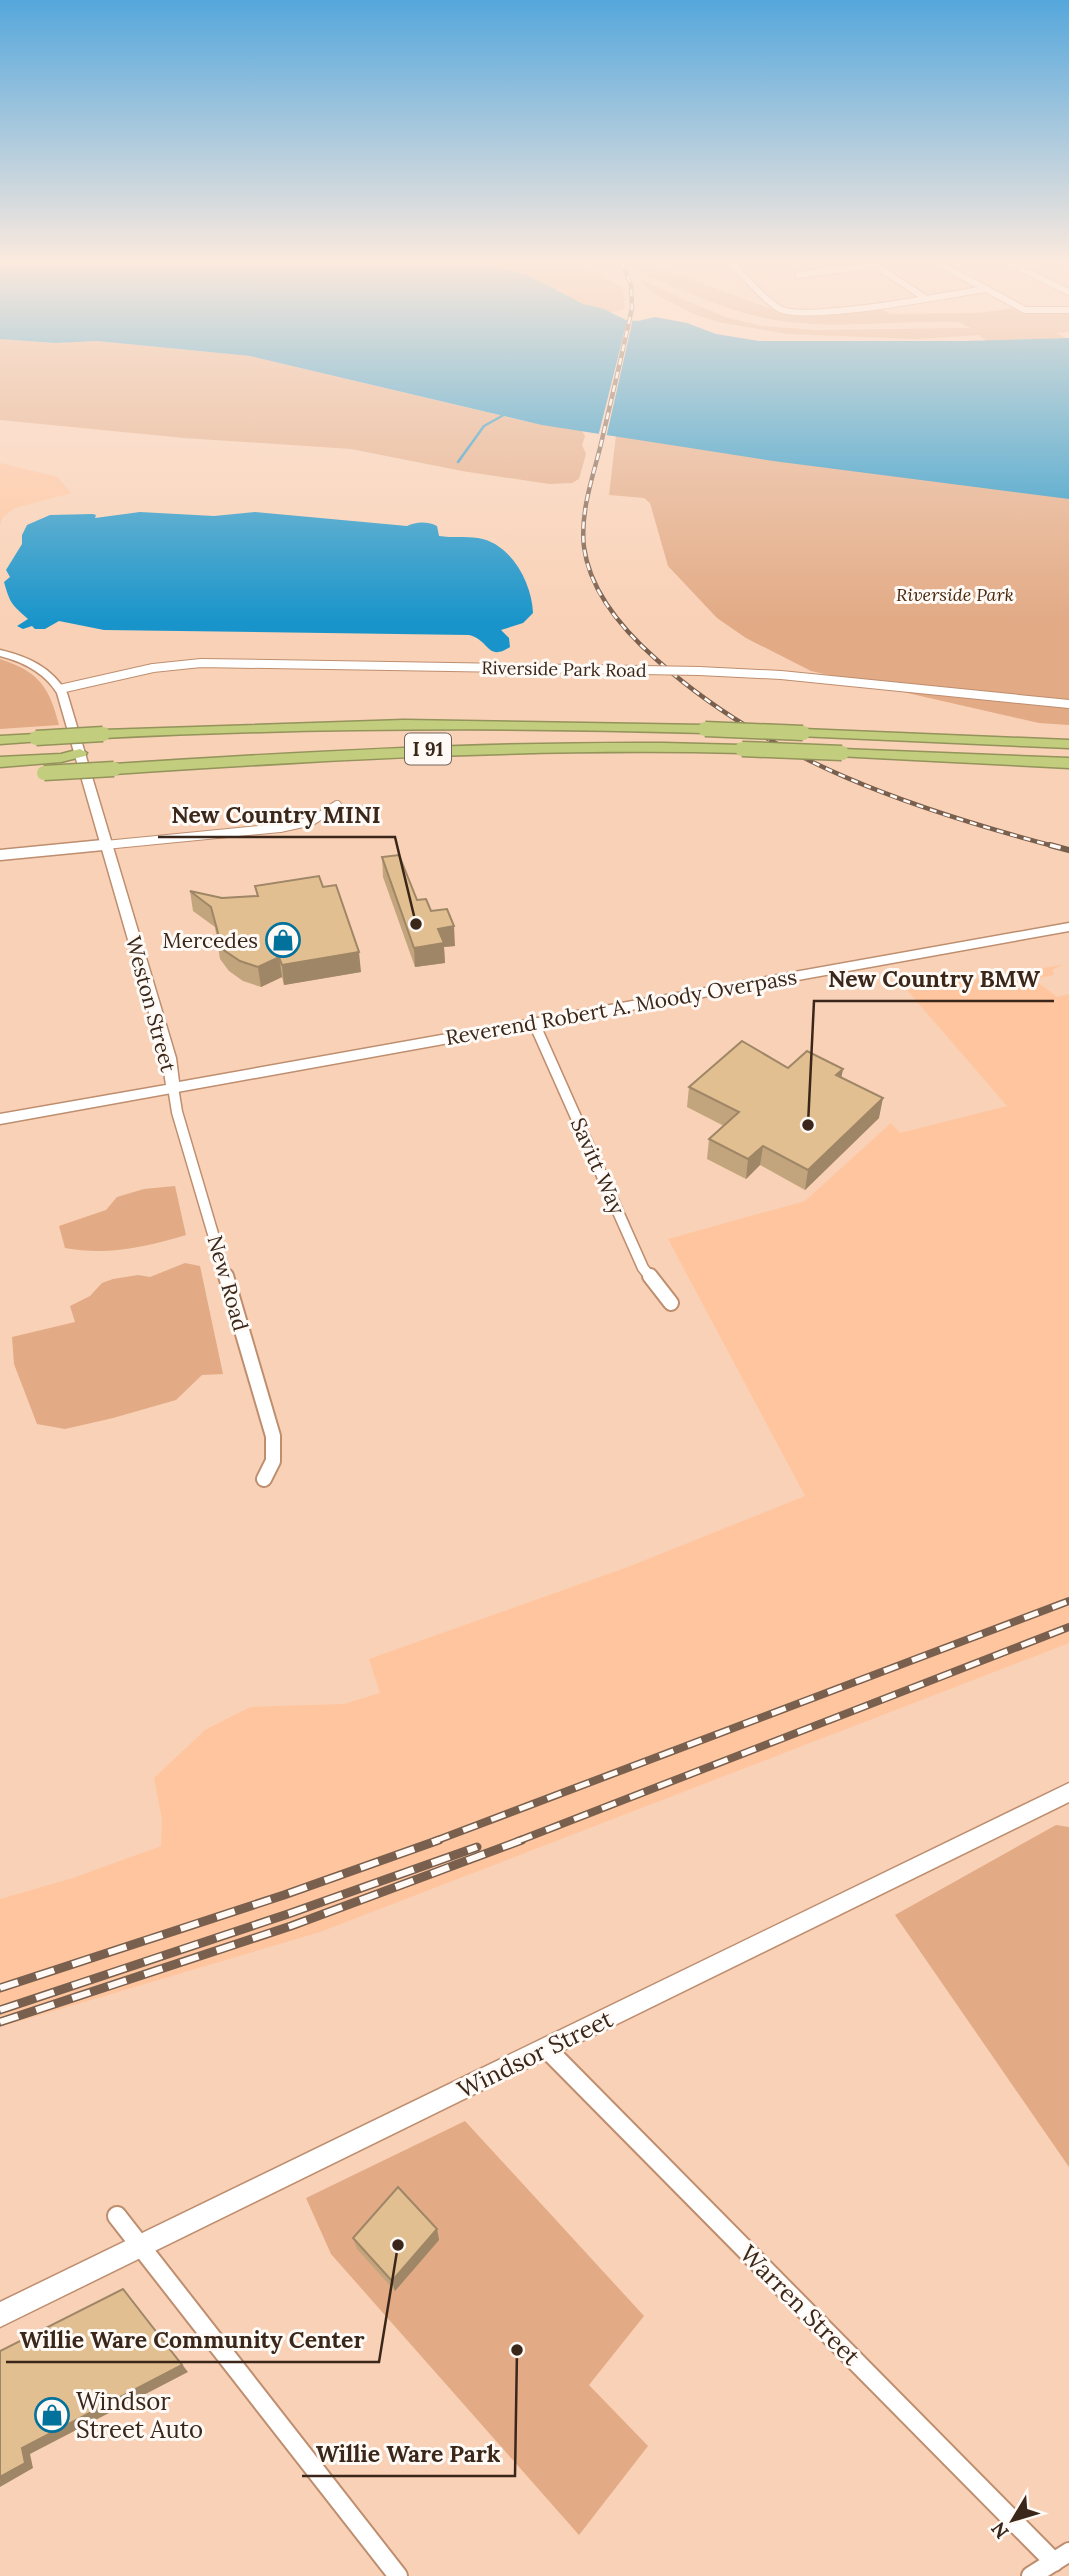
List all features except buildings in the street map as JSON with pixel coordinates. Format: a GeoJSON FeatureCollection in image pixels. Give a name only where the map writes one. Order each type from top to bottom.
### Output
{"type":"FeatureCollection","features":[{"type":"Feature","properties":{"kind":"highway","name":"I 91"},"geometry":{"type":"LineString","coordinates":[[0,740],[262,725],[532,722],[1069,744]]}},
{"type":"Feature","properties":{"kind":"highway","name":"I 91"},"geometry":{"type":"LineString","coordinates":[[0,776],[487,747],[742,749],[1069,763]]}},
{"type":"Feature","properties":{"kind":"highway"},"geometry":{"type":"LineString","coordinates":[[0,754],[63,750],[80,753]]}},
{"type":"Feature","properties":{"kind":"highway"},"geometry":{"type":"LineString","coordinates":[[0,762],[61,758],[80,753]]}},
{"type":"Feature","properties":{"kind":"main road"},"geometry":{"type":"LineString","coordinates":[[0,653],[39,668],[60,689]]}},
{"type":"Feature","properties":{"kind":"main road","name":"Weston Street"},"geometry":{"type":"LineString","coordinates":[[0,1119],[173,1087],[169,1058],[60,689]]}},
{"type":"Feature","properties":{"kind":"main road","name":"Reverend Robert A. Moody Overpass"},"geometry":{"type":"LineString","coordinates":[[173,1087],[1069,927]]}},
{"type":"Feature","properties":{"kind":"main road","name":"Windsor Street"},"geometry":{"type":"LineString","coordinates":[[0,2315],[1068,1794]]}},
{"type":"Feature","properties":{"kind":"street","name":"Riverside Park Road"},"geometry":{"type":"LineString","coordinates":[[60,689],[153,668],[201,663],[774,674],[1069,704]]}},
{"type":"Feature","properties":{"kind":"street"},"geometry":{"type":"LineString","coordinates":[[0,855],[280,828],[312,821],[337,805]]}},
{"type":"Feature","properties":{"kind":"street","name":"Savitt Way"},"geometry":{"type":"LineString","coordinates":[[534,1023],[643,1268],[671,1303]]}},
{"type":"Feature","properties":{"kind":"street","name":"New Road"},"geometry":{"type":"LineString","coordinates":[[173,1087],[177,1112],[273,1436],[273,1461],[264,1479]]}},
{"type":"Feature","properties":{"kind":"street","name":"Warren Street"},"geometry":{"type":"LineString","coordinates":[[547,2049],[1061,2557]]}},
{"type":"Feature","properties":{"kind":"street"},"geometry":{"type":"LineString","coordinates":[[117,2216],[398,2576]]}},
{"type":"Feature","properties":{"kind":"street"},"geometry":{"type":"LineString","coordinates":[[1031,2576],[1061,2557]]}},
{"type":"Feature","properties":{"kind":"shaded area"},"geometry":{"type":"Polygon","coordinates":[[[0,463],[58,477],[71,493],[15,508],[3,517],[0,525],[0,463]]]}},
{"type":"Feature","properties":{"kind":"shaded area"},"geometry":{"type":"Polygon","coordinates":[[[1062,965],[1052,970],[1054,975],[1033,979],[1057,997],[1069,994],[1069,1643],[320,1932],[0,2027],[0,1899],[73,1878],[161,1846],[162,1819],[154,1778],[205,1730],[250,1707],[344,1704],[380,1693],[369,1659],[628,1567],[805,1496],[668,1239],[805,1201],[891,1123],[900,1133],[1007,1106],[907,990],[1062,965]]]}},
{"type":"Feature","properties":{"kind":"green space"},"geometry":{"type":"Polygon","coordinates":[[[0,383],[365,383],[524,421],[582,431],[585,436],[582,445],[586,454],[579,479],[572,483],[549,484],[462,471],[351,449],[184,438],[0,420],[0,383]]]}},
{"type":"Feature","properties":{"kind":"green space","name":"Riverside Park"},"geometry":{"type":"Polygon","coordinates":[[[616,435],[1069,485],[1069,725],[1039,723],[811,671],[746,638],[717,618],[668,566],[650,503],[644,498],[609,495],[616,435]]]}},
{"type":"Feature","properties":{"kind":"green space"},"geometry":{"type":"Polygon","coordinates":[[[0,659],[24,669],[40,682],[51,700],[59,725],[0,729],[0,659]]]}},
{"type":"Feature","properties":{"kind":"green space"},"geometry":{"type":"Polygon","coordinates":[[[175,1186],[186,1235],[111,1251],[65,1248],[59,1226],[106,1210],[117,1197],[144,1189],[175,1186]]]}},
{"type":"Feature","properties":{"kind":"green space"},"geometry":{"type":"Polygon","coordinates":[[[185,1263],[200,1266],[223,1374],[202,1375],[176,1400],[113,1418],[65,1429],[37,1424],[14,1364],[12,1337],[75,1322],[70,1306],[90,1296],[102,1283],[138,1275],[150,1277],[185,1263]]]}},
{"type":"Feature","properties":{"kind":"green space"},"geometry":{"type":"Polygon","coordinates":[[[1056,1825],[1069,1827],[1069,2167],[895,1915],[1056,1825]]]}},
{"type":"Feature","properties":{"kind":"green space"},"geometry":{"type":"Polygon","coordinates":[[[465,2121],[644,2316],[589,2385],[648,2446],[579,2535],[331,2254],[306,2198],[465,2121]]]}},
{"type":"Feature","properties":{"kind":"water"},"geometry":{"type":"Polygon","coordinates":[[[365,383],[1069,383],[1069,499],[773,461],[542,425],[365,383]]]}},
{"type":"Feature","properties":{"kind":"water"},"geometry":{"type":"Polygon","coordinates":[[[140,512],[214,516],[255,512],[407,526],[429,523],[437,526],[439,536],[490,541],[510,556],[529,589],[533,613],[523,623],[501,630],[509,638],[510,647],[497,652],[469,635],[104,630],[59,621],[45,629],[35,629],[32,626],[23,629],[17,626],[28,619],[12,603],[4,582],[10,577],[6,570],[22,544],[22,535],[27,525],[50,515],[93,514],[96,515],[95,518],[140,512]]]}},
{"type":"Feature","properties":{"kind":"pier"},"geometry":{"type":"Polygon","coordinates":[[[611,383],[618,383],[606,438],[598,437],[611,383]]]}},
{"type":"Feature","properties":{"kind":"waterway"},"geometry":{"type":"LineString","coordinates":[[458,462],[484,426],[509,412]]}},
{"type":"Feature","properties":{"kind":"railway"},"geometry":{"type":"LineString","coordinates":[[615,383],[588,497],[583,535],[593,580],[621,624],[657,660],[701,695],[795,754],[897,798],[1057,847]]}},
{"type":"Feature","properties":{"kind":"railway"},"geometry":{"type":"LineString","coordinates":[[1050,845],[1069,850]]}},
{"type":"Feature","properties":{"kind":"railway"},"geometry":{"type":"LineString","coordinates":[[435,1841],[1069,1601]]}},
{"type":"Feature","properties":{"kind":"railway"},"geometry":{"type":"LineString","coordinates":[[518,1841],[1069,1627]]}},
{"type":"Feature","properties":{"kind":"railway"},"geometry":{"type":"LineString","coordinates":[[0,1988],[284,1895],[439,1840]]}},
{"type":"Feature","properties":{"kind":"railway"},"geometry":{"type":"LineString","coordinates":[[0,2022],[291,1926],[522,1840]]}},
{"type":"Feature","properties":{"kind":"railway"},"geometry":{"type":"LineString","coordinates":[[0,2010],[288,1914],[477,1847]]}},
{"type":"Feature","properties":{"kind":"place","name":"New Country MINI"},"geometry":{"type":"Point","coordinates":[416,924]}},
{"type":"Feature","properties":{"kind":"place","name":"Mercedes"},"geometry":{"type":"Point","coordinates":[283,940]}},
{"type":"Feature","properties":{"kind":"place","name":"New Country BMW"},"geometry":{"type":"Point","coordinates":[808,1125]}},
{"type":"Feature","properties":{"kind":"place","name":"Willie Ware Community Center"},"geometry":{"type":"Point","coordinates":[398,2245]}},
{"type":"Feature","properties":{"kind":"place","name":"Willie Ware Park"},"geometry":{"type":"Point","coordinates":[517,2350]}},
{"type":"Feature","properties":{"kind":"place","name":"Windsor Street Auto"},"geometry":{"type":"Point","coordinates":[52,2415]}}]}
